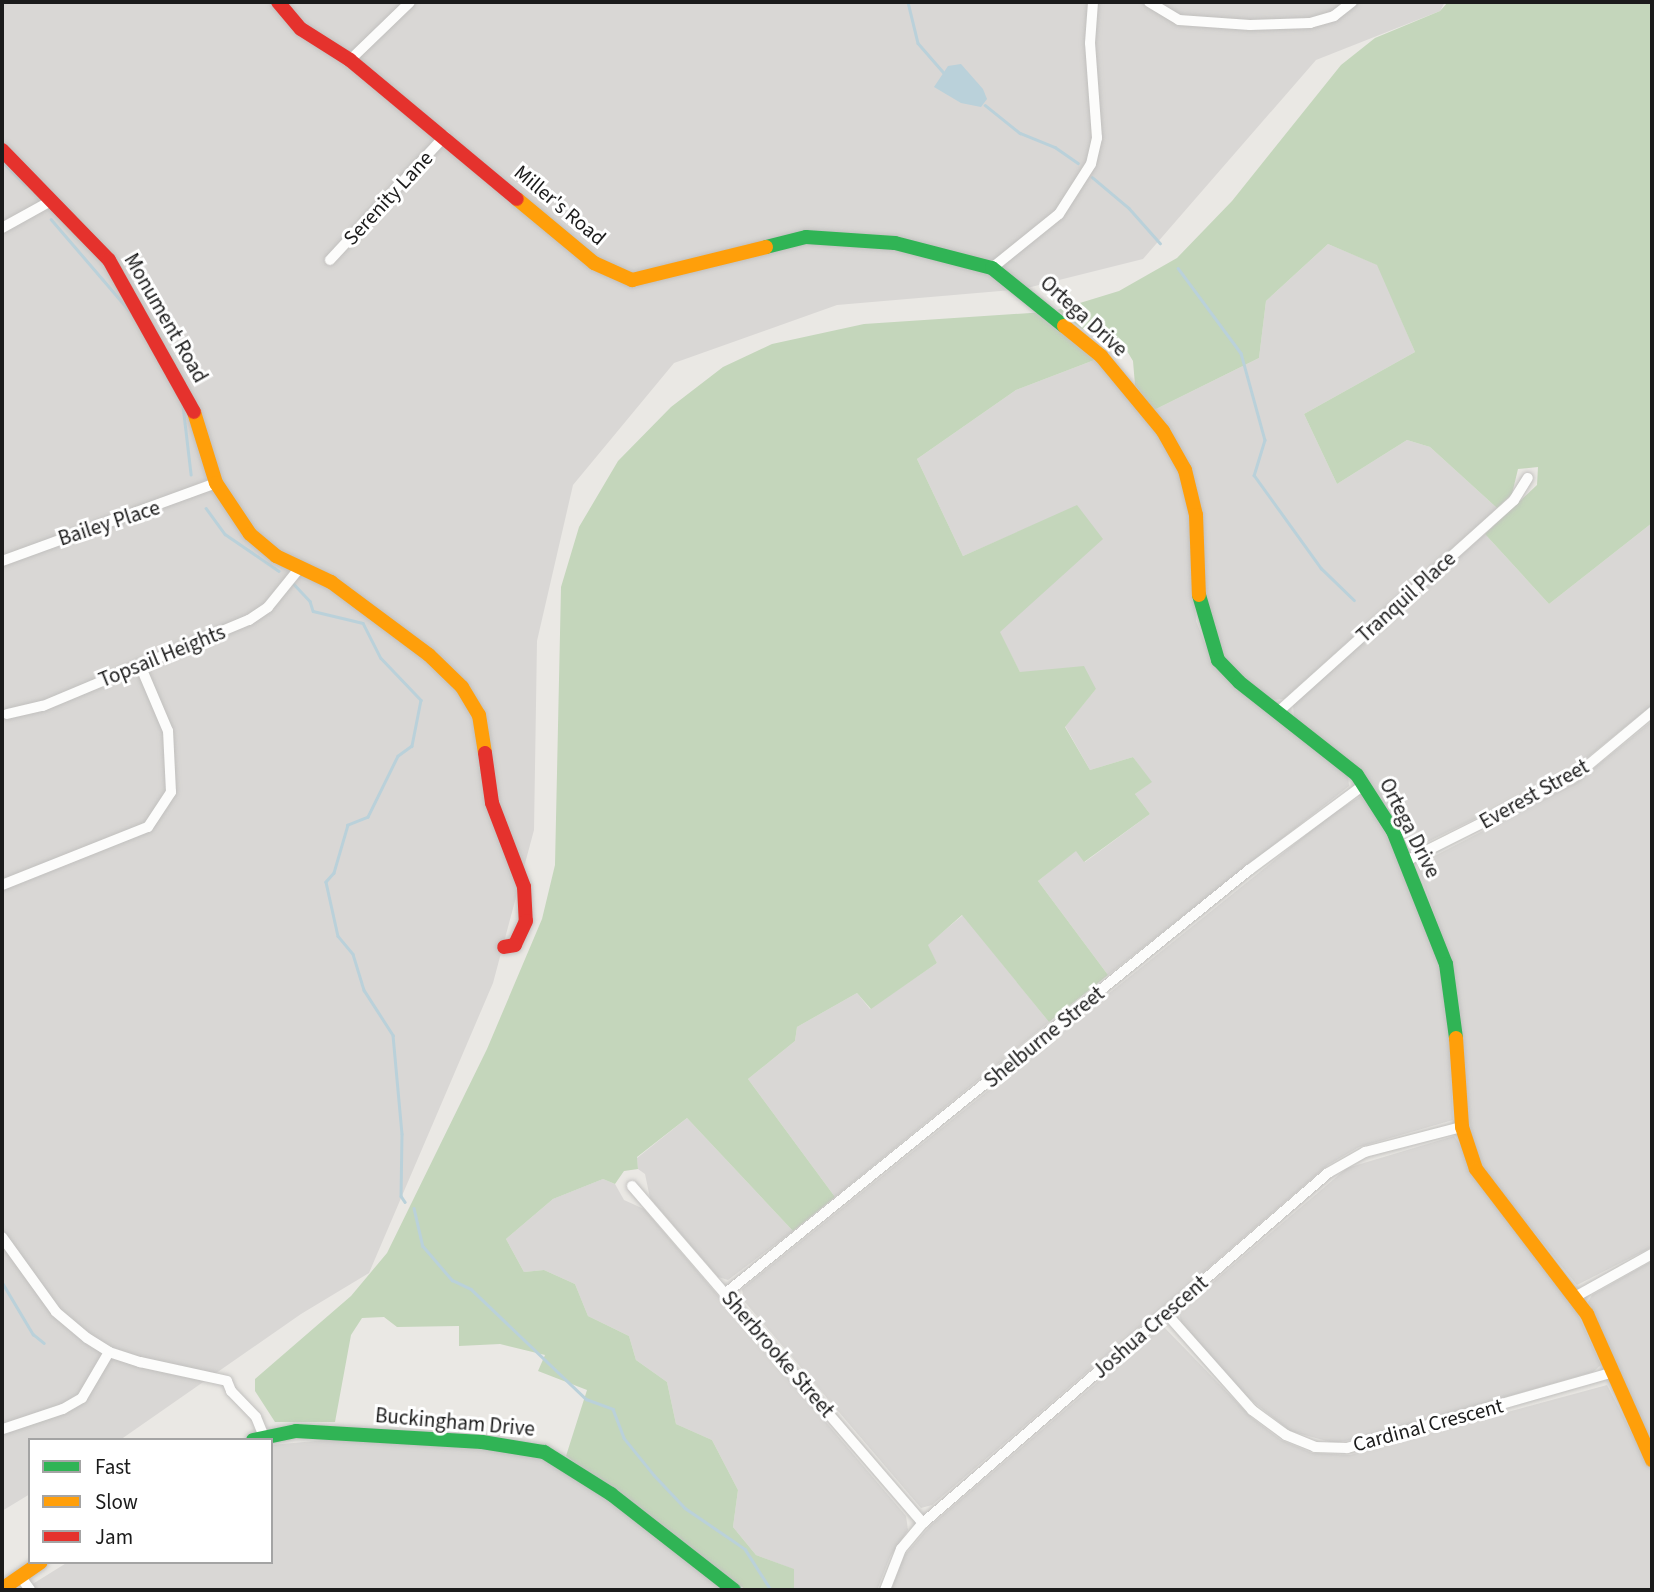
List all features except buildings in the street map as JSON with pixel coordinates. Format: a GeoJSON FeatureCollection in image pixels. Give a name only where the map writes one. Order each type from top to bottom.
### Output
{"type":"FeatureCollection","features":[{"type":"Feature","properties":{"kind":"street","name":"Miller's Road"},"geometry":{"type":"LineString","coordinates":[[278,2],[301,29],[350,60],[445,136],[594,263],[632,280],[806,237],[895,243],[992,268]]}},
{"type":"Feature","properties":{"kind":"street"},"geometry":{"type":"LineString","coordinates":[[350,60],[410,2]]}},
{"type":"Feature","properties":{"kind":"street"},"geometry":{"type":"LineString","coordinates":[[992,268],[1059,214],[1091,164],[1097,138],[1090,43],[1093,2]]}},
{"type":"Feature","properties":{"kind":"street"},"geometry":{"type":"LineString","coordinates":[[1149,2],[1179,20],[1251,25],[1310,23],[1334,16],[1352,2]]}},
{"type":"Feature","properties":{"kind":"street","name":"Serenity Lane"},"geometry":{"type":"LineString","coordinates":[[330,260],[445,136]]}},
{"type":"Feature","properties":{"kind":"street","name":"Monument Road"},"geometry":{"type":"LineString","coordinates":[[2,150],[109,260],[157,336],[189,397],[216,483],[250,534],[298,570],[331,582],[429,655],[462,687],[479,715],[492,803],[524,887],[526,921],[516,945],[504,947]]}},
{"type":"Feature","properties":{"kind":"street"},"geometry":{"type":"LineString","coordinates":[[2,228],[51,201]]}},
{"type":"Feature","properties":{"kind":"street","name":"Ortega Drive"},"geometry":{"type":"LineString","coordinates":[[992,268],[1085,340],[1169,440],[1185,470],[1194,505],[1197,591],[1206,636],[1227,671],[1365,784],[1406,862],[1446,964],[1456,1033],[1462,1127],[1483,1180],[1576,1297],[1614,1372],[1652,1460]]}},
{"type":"Feature","properties":{"kind":"street","name":"Tranquil Place"},"geometry":{"type":"LineString","coordinates":[[1278,712],[1514,500],[1528,478]]}},
{"type":"Feature","properties":{"kind":"street","name":"Bailey Place"},"geometry":{"type":"LineString","coordinates":[[2,561],[216,483]]}},
{"type":"Feature","properties":{"kind":"street","name":"Topsail Heights"},"geometry":{"type":"LineString","coordinates":[[7,714],[43,706],[256,616],[298,570]]}},
{"type":"Feature","properties":{"kind":"street"},"geometry":{"type":"LineString","coordinates":[[2,886],[148,827],[171,792],[168,731],[139,665]]}},
{"type":"Feature","properties":{"kind":"street","name":"Everest Street"},"geometry":{"type":"LineString","coordinates":[[1406,862],[1574,777],[1652,712]]}},
{"type":"Feature","properties":{"kind":"street","name":"Shelburne Street"},"geometry":{"type":"LineString","coordinates":[[726,1293],[1249,870],[1365,784]]}},
{"type":"Feature","properties":{"kind":"street","name":"Joshua Crescent"},"geometry":{"type":"LineString","coordinates":[[885,1590],[901,1549],[923,1523],[1341,1164],[1365,1152],[1462,1127]]}},
{"type":"Feature","properties":{"kind":"street","name":"Sherbrooke Street"},"geometry":{"type":"LineString","coordinates":[[632,1186],[923,1523]]}},
{"type":"Feature","properties":{"kind":"street"},"geometry":{"type":"LineString","coordinates":[[2,1237],[56,1312],[109,1352],[227,1381],[231,1391],[253,1411],[259,1438]]}},
{"type":"Feature","properties":{"kind":"street"},"geometry":{"type":"LineString","coordinates":[[1576,1297],[1652,1254]]}},
{"type":"Feature","properties":{"kind":"street","name":"Cardinal Crescent"},"geometry":{"type":"LineString","coordinates":[[1166,1313],[1237,1396],[1286,1435],[1315,1447],[1347,1448],[1614,1372]]}},
{"type":"Feature","properties":{"kind":"street"},"geometry":{"type":"LineString","coordinates":[[2,1429],[82,1398],[109,1352]]}},
{"type":"Feature","properties":{"kind":"street","name":"Buckingham Drive"},"geometry":{"type":"LineString","coordinates":[[259,1438],[296,1431],[394,1436],[544,1452],[611,1494],[734,1590]]}},
{"type":"Feature","properties":{"kind":"street"},"geometry":{"type":"LineString","coordinates":[[2,1590],[38,1564]]}},
{"type":"Feature","properties":{"kind":"street"},"geometry":{"type":"LineString","coordinates":[[20,1576],[30,1590]]}},
{"type":"Feature","properties":{"kind":"shaded area"},"geometry":{"type":"Polygon","coordinates":[[[2,2],[1445,2],[1440,11],[1316,60],[1143,259],[1023,289],[837,305],[674,363],[573,485],[537,641],[534,830],[493,983],[369,1273],[301,1314],[123,1438],[28,1438],[28,1495],[2,1511],[2,2]]]}},
{"type":"Feature","properties":{"kind":"shaded area"},"geometry":{"type":"Polygon","coordinates":[[[1328,244],[1378,265],[1415,352],[1304,414],[1337,484],[1407,440],[1430,447],[1497,508],[1284,699],[1271,700],[1225,661],[1204,606],[1203,532],[1154,410],[1259,358],[1266,301],[1328,244]]]}},
{"type":"Feature","properties":{"kind":"shaded area"},"geometry":{"type":"Polygon","coordinates":[[[1097,359],[1164,443],[1179,469],[1191,513],[1196,621],[1213,663],[1348,773],[1349,786],[1108,975],[1038,881],[1076,850],[1085,862],[1150,814],[1135,794],[1151,782],[1133,757],[1090,770],[1065,726],[1096,689],[1020,672],[999,632],[1077,506],[963,556],[917,459],[1016,390],[1097,359]]]}},
{"type":"Feature","properties":{"kind":"shaded area"},"geometry":{"type":"Polygon","coordinates":[[[1652,523],[1652,705],[1567,774],[1411,850],[1390,814],[1294,718],[1293,704],[1485,534],[1549,604],[1652,523]]]}},
{"type":"Feature","properties":{"kind":"shaded area"},"geometry":{"type":"Polygon","coordinates":[[[1652,721],[1652,1247],[1577,1285],[1482,1169],[1468,1128],[1446,947],[1417,865],[1576,783],[1652,721]]]}},
{"type":"Feature","properties":{"kind":"shaded area"},"geometry":{"type":"Polygon","coordinates":[[[1363,795],[1395,850],[1440,965],[1448,1001],[1453,1120],[1359,1147],[1328,1165],[932,1505],[921,1508],[744,1301],[742,1289],[1333,813],[1363,795]]]}},
{"type":"Feature","properties":{"kind":"shaded area"},"geometry":{"type":"Polygon","coordinates":[[[963,915],[1049,1022],[835,1197],[748,1079],[795,1041],[797,1027],[857,993],[870,1009],[937,963],[927,945],[963,915]]]}},
{"type":"Feature","properties":{"kind":"shaded area"},"geometry":{"type":"Polygon","coordinates":[[[687,1118],[793,1231],[728,1280],[718,1277],[650,1198],[645,1174],[638,1169],[637,1158],[687,1118]]]}},
{"type":"Feature","properties":{"kind":"shaded area"},"geometry":{"type":"Polygon","coordinates":[[[1454,1136],[1576,1310],[1601,1365],[1593,1372],[1367,1437],[1334,1443],[1290,1431],[1241,1392],[1181,1323],[1179,1311],[1347,1168],[1454,1136]]]}},
{"type":"Feature","properties":{"kind":"shaded area"},"geometry":{"type":"Polygon","coordinates":[[[603,1179],[615,1184],[624,1200],[644,1209],[906,1516],[908,1530],[890,1557],[877,1590],[794,1590],[793,1569],[756,1555],[733,1527],[738,1490],[712,1440],[676,1424],[667,1382],[636,1360],[629,1336],[588,1316],[575,1284],[544,1270],[524,1272],[506,1239],[553,1199],[603,1179]]]}},
{"type":"Feature","properties":{"kind":"shaded area"},"geometry":{"type":"Polygon","coordinates":[[[1652,1261],[1652,1449],[1588,1302],[1592,1295],[1652,1261]]]}},
{"type":"Feature","properties":{"kind":"shaded area"},"geometry":{"type":"Polygon","coordinates":[[[1163,1326],[1252,1418],[1281,1440],[1312,1453],[1350,1455],[1607,1385],[1652,1472],[1652,1590],[891,1590],[904,1556],[930,1526],[1163,1326]]]}},
{"type":"Feature","properties":{"kind":"shaded area"},"geometry":{"type":"Polygon","coordinates":[[[383,1435],[544,1452],[730,1590],[23,1590],[65,1564],[273,1564],[273,1445],[383,1435]]]}},
{"type":"Feature","properties":{"kind":"green space"},"geometry":{"type":"Polygon","coordinates":[[[1448,2],[1652,2],[1652,523],[1549,604],[1485,534],[1537,485],[1538,467],[1518,469],[1512,494],[1497,508],[1430,447],[1407,440],[1337,484],[1304,414],[1415,352],[1377,265],[1328,244],[1266,301],[1259,358],[1154,410],[1135,385],[1133,361],[1121,341],[1109,334],[1082,329],[1057,310],[1119,291],[1177,258],[1232,201],[1341,65],[1375,38],[1440,11],[1448,2]]]}},
{"type":"Feature","properties":{"kind":"green space"},"geometry":{"type":"Polygon","coordinates":[[[1045,312],[1097,359],[1016,390],[917,459],[963,556],[1077,505],[1103,539],[1000,632],[1020,672],[1084,666],[1096,689],[1065,727],[1090,770],[1133,757],[1152,782],[1135,794],[1150,814],[1084,862],[1076,851],[1038,881],[1108,975],[1049,1022],[962,915],[928,945],[937,963],[871,1009],[857,993],[797,1027],[795,1041],[748,1079],[835,1197],[793,1231],[687,1118],[637,1157],[638,1169],[624,1171],[615,1184],[603,1179],[553,1199],[506,1239],[524,1272],[544,1270],[575,1284],[588,1316],[629,1336],[636,1360],[667,1382],[676,1424],[712,1440],[738,1490],[733,1527],[756,1555],[794,1569],[794,1590],[746,1590],[566,1456],[587,1390],[538,1371],[545,1355],[500,1344],[459,1346],[459,1326],[397,1327],[384,1317],[362,1318],[351,1335],[335,1422],[275,1422],[255,1391],[255,1379],[351,1296],[387,1253],[487,1049],[542,919],[555,865],[561,587],[579,527],[618,461],[671,407],[723,367],[772,344],[864,324],[1045,312]]]}},
{"type":"Feature","properties":{"kind":"water"},"geometry":{"type":"Polygon","coordinates":[[[961,64],[983,89],[987,99],[981,107],[961,103],[934,87],[948,66],[961,64]]]}},
{"type":"Feature","properties":{"kind":"waterway"},"geometry":{"type":"LineString","coordinates":[[908,2],[918,43],[943,72]]}},
{"type":"Feature","properties":{"kind":"waterway"},"geometry":{"type":"LineString","coordinates":[[985,105],[1020,133],[1055,147],[1078,163]]}},
{"type":"Feature","properties":{"kind":"waterway"},"geometry":{"type":"LineString","coordinates":[[2,161],[25,184]]}},
{"type":"Feature","properties":{"kind":"waterway"},"geometry":{"type":"LineString","coordinates":[[1092,177],[1129,208],[1160,243]]}},
{"type":"Feature","properties":{"kind":"waterway"},"geometry":{"type":"LineString","coordinates":[[51,219],[135,317]]}},
{"type":"Feature","properties":{"kind":"waterway"},"geometry":{"type":"LineString","coordinates":[[1178,268],[1241,353],[1265,440],[1254,475],[1321,568],[1354,600]]}},
{"type":"Feature","properties":{"kind":"waterway"},"geometry":{"type":"LineString","coordinates":[[146,337],[157,356]]}},
{"type":"Feature","properties":{"kind":"waterway"},"geometry":{"type":"LineString","coordinates":[[182,397],[191,474]]}},
{"type":"Feature","properties":{"kind":"waterway"},"geometry":{"type":"LineString","coordinates":[[206,508],[225,534],[279,571]]}},
{"type":"Feature","properties":{"kind":"waterway"},"geometry":{"type":"LineString","coordinates":[[293,583],[310,601],[313,611],[363,623],[381,658],[421,700],[412,746],[398,756],[368,817],[348,825],[334,873],[326,882],[338,936],[353,954],[364,990],[393,1035],[402,1134],[401,1196],[405,1202]]}},
{"type":"Feature","properties":{"kind":"waterway"},"geometry":{"type":"LineString","coordinates":[[414,1208],[423,1246],[452,1280],[471,1289],[586,1399],[613,1409],[624,1438],[654,1475],[685,1508],[745,1549],[771,1590]]}},
{"type":"Feature","properties":{"kind":"waterway"},"geometry":{"type":"LineString","coordinates":[[2,1282],[33,1334],[44,1343]]}},
{"type":"Feature","properties":{"kind":"traffic: fast"},"geometry":{"type":"LineString","coordinates":[[766,247],[806,237],[895,243],[992,268],[1064,326]]}},
{"type":"Feature","properties":{"kind":"traffic: fast"},"geometry":{"type":"LineString","coordinates":[[1199,595],[1218,660],[1239,682],[1357,775],[1393,831],[1446,964],[1456,1038]]}},
{"type":"Feature","properties":{"kind":"traffic: fast"},"geometry":{"type":"LineString","coordinates":[[263,1438],[296,1431],[482,1442],[544,1452],[611,1494],[734,1590]]}},
{"type":"Feature","properties":{"kind":"traffic: slow"},"geometry":{"type":"LineString","coordinates":[[517,199],[594,263],[632,280],[766,247]]}},
{"type":"Feature","properties":{"kind":"traffic: slow"},"geometry":{"type":"LineString","coordinates":[[1064,326],[1101,356],[1163,431],[1185,470],[1196,515],[1199,595]]}},
{"type":"Feature","properties":{"kind":"traffic: slow"},"geometry":{"type":"LineString","coordinates":[[194,412],[216,483],[250,534],[276,556],[331,582],[429,655],[462,687],[479,715],[485,753]]}},
{"type":"Feature","properties":{"kind":"traffic: slow"},"geometry":{"type":"LineString","coordinates":[[1456,1038],[1462,1127],[1476,1169],[1587,1314],[1652,1460]]}},
{"type":"Feature","properties":{"kind":"traffic: slow"},"geometry":{"type":"LineString","coordinates":[[2,1589],[38,1564]]}},
{"type":"Feature","properties":{"kind":"traffic: jam"},"geometry":{"type":"LineString","coordinates":[[278,2],[301,29],[350,60],[517,199]]}},
{"type":"Feature","properties":{"kind":"traffic: jam"},"geometry":{"type":"LineString","coordinates":[[2,150],[109,260],[194,412]]}},
{"type":"Feature","properties":{"kind":"traffic: jam"},"geometry":{"type":"LineString","coordinates":[[485,753],[492,803],[524,887],[526,921],[515,945],[504,947]]}}]}
